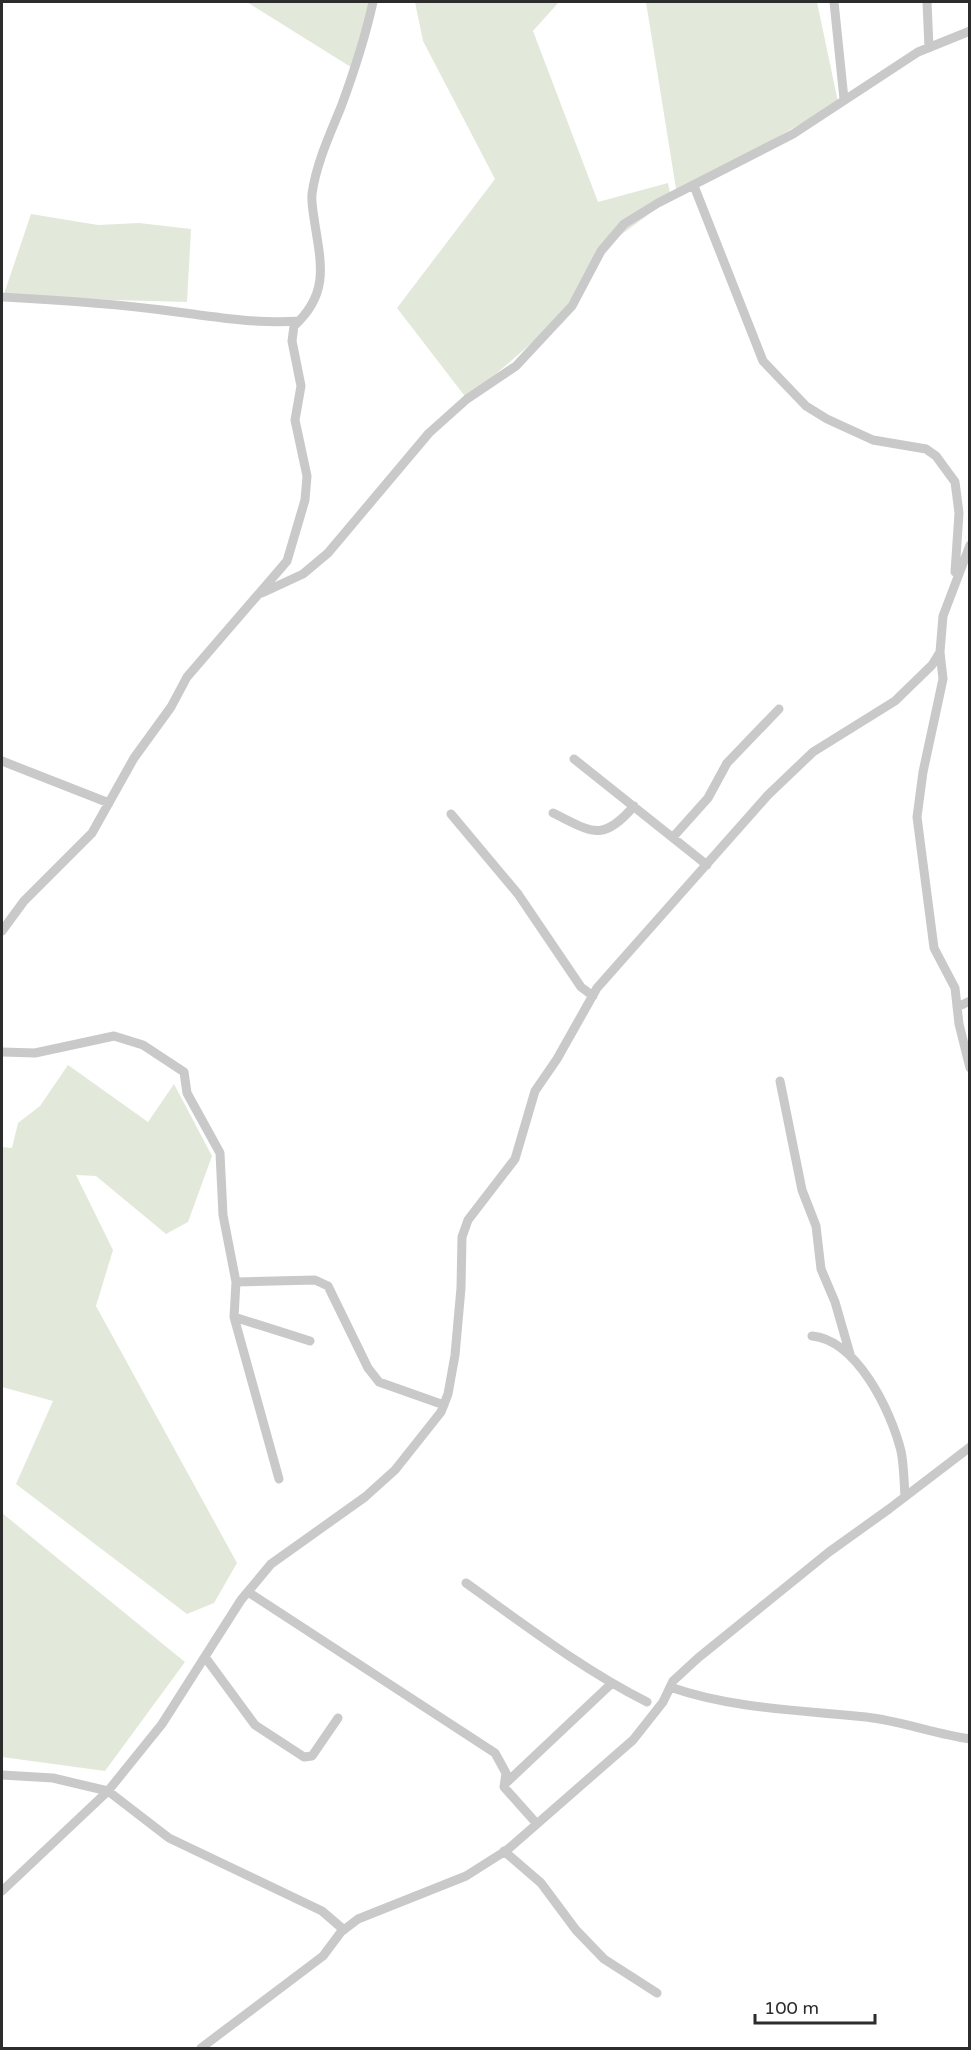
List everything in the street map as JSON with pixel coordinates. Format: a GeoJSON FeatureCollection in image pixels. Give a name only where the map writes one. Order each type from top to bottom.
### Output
{"type":"FeatureCollection","features":[{"type":"Feature","properties":{"kind":"street"},"geometry":{"type":"LineString","coordinates":[[2,931],[24,901],[80,849],[92,833],[134,758],[171,706],[187,677],[287,561],[306,500],[308,476],[295,420],[301,386],[292,341],[294,326],[315,301],[321,281],[321,258],[312,195],[328,140],[367,31],[373,2]]}},
{"type":"Feature","properties":{"kind":"street"},"geometry":{"type":"LineString","coordinates":[[834,2],[844,99]]}},
{"type":"Feature","properties":{"kind":"street"},"geometry":{"type":"LineString","coordinates":[[927,2],[929,48]]}},
{"type":"Feature","properties":{"kind":"street"},"geometry":{"type":"LineString","coordinates":[[259,595],[303,574],[328,553],[429,433],[468,399],[516,366],[572,306],[602,251],[624,224],[658,203],[793,134],[844,99],[929,48],[969,31]]}},
{"type":"Feature","properties":{"kind":"street"},"geometry":{"type":"LineString","coordinates":[[694,186],[763,361],[806,406],[826,419],[873,440],[926,449],[936,456],[955,482],[959,513],[955,580]]}},
{"type":"Feature","properties":{"kind":"street"},"geometry":{"type":"LineString","coordinates":[[2,297],[58,299],[126,306],[216,320],[267,323],[299,321]]}},
{"type":"Feature","properties":{"kind":"street"},"geometry":{"type":"LineString","coordinates":[[969,545],[943,616],[940,652],[943,679],[923,772],[917,817],[934,948],[955,988],[969,1068]]}},
{"type":"Feature","properties":{"kind":"street"},"geometry":{"type":"LineString","coordinates":[[2,1891],[108,1791],[162,1724],[248,1592],[271,1564],[365,1497],[387,1477],[441,1412],[455,1355],[461,1288],[462,1237],[476,1206],[498,1184],[515,1159],[535,1091],[557,1059],[592,996],[768,795],[813,752],[895,701],[925,674],[940,652]]}},
{"type":"Feature","properties":{"kind":"street"},"geometry":{"type":"LineString","coordinates":[[674,836],[708,798],[727,763],[779,709]]}},
{"type":"Feature","properties":{"kind":"street"},"geometry":{"type":"LineString","coordinates":[[574,759],[674,836],[707,865]]}},
{"type":"Feature","properties":{"kind":"street"},"geometry":{"type":"LineString","coordinates":[[2,761],[109,803]]}},
{"type":"Feature","properties":{"kind":"street"},"geometry":{"type":"LineString","coordinates":[[554,813],[591,832],[617,826],[634,806]]}},
{"type":"Feature","properties":{"kind":"street"},"geometry":{"type":"LineString","coordinates":[[451,814],[518,894],[581,987],[592,996]]}},
{"type":"Feature","properties":{"kind":"street"},"geometry":{"type":"LineString","coordinates":[[957,1007],[969,1002]]}},
{"type":"Feature","properties":{"kind":"street"},"geometry":{"type":"LineString","coordinates":[[2,1052],[35,1053],[114,1036],[143,1046],[184,1072],[187,1093],[220,1153],[223,1215],[236,1282],[234,1317],[279,1479]]}},
{"type":"Feature","properties":{"kind":"street"},"geometry":{"type":"LineString","coordinates":[[780,1081],[802,1190],[816,1226],[821,1269],[835,1302],[850,1354],[890,1416],[901,1452],[905,1497]]}},
{"type":"Feature","properties":{"kind":"street"},"geometry":{"type":"LineString","coordinates":[[236,1282],[315,1280],[328,1286],[368,1368],[380,1382],[444,1406]]}},
{"type":"Feature","properties":{"kind":"street"},"geometry":{"type":"LineString","coordinates":[[234,1317],[310,1341]]}},
{"type":"Feature","properties":{"kind":"street"},"geometry":{"type":"LineString","coordinates":[[812,1336],[833,1341],[850,1354]]}},
{"type":"Feature","properties":{"kind":"street"},"geometry":{"type":"LineString","coordinates":[[201,2049],[322,1956],[344,1930],[358,1919],[466,1876],[504,1851],[633,1740],[663,1702],[673,1681],[698,1658],[829,1552],[905,1497],[969,1446]]}},
{"type":"Feature","properties":{"kind":"street"},"geometry":{"type":"LineString","coordinates":[[466,1583],[567,1656],[611,1684],[647,1701]]}},
{"type":"Feature","properties":{"kind":"street"},"geometry":{"type":"LineString","coordinates":[[248,1592],[495,1753],[506,1773],[504,1787],[537,1824]]}},
{"type":"Feature","properties":{"kind":"street"},"geometry":{"type":"LineString","coordinates":[[205,1657],[255,1725],[304,1757],[312,1756],[338,1718]]}},
{"type":"Feature","properties":{"kind":"street"},"geometry":{"type":"LineString","coordinates":[[505,1784],[611,1684]]}},
{"type":"Feature","properties":{"kind":"street"},"geometry":{"type":"LineString","coordinates":[[670,1687],[702,1698],[756,1706],[868,1717],[918,1726],[969,1739]]}},
{"type":"Feature","properties":{"kind":"street"},"geometry":{"type":"LineString","coordinates":[[2,1775],[53,1778],[108,1791],[169,1838],[322,1911],[344,1930]]}},
{"type":"Feature","properties":{"kind":"street"},"geometry":{"type":"LineString","coordinates":[[504,1851],[541,1883],[576,1929],[604,1959],[657,1993]]}},
{"type":"Feature","properties":{"kind":"green space"},"geometry":{"type":"Polygon","coordinates":[[[247,2],[372,2],[354,69],[247,2]]]}},
{"type":"Feature","properties":{"kind":"green space"},"geometry":{"type":"Polygon","coordinates":[[[415,2],[559,2],[533,31],[598,202],[668,183],[671,198],[607,245],[557,321],[467,399],[397,308],[495,179],[423,41],[415,2]]]}},
{"type":"Feature","properties":{"kind":"green space"},"geometry":{"type":"Polygon","coordinates":[[[646,2],[817,2],[838,102],[677,195],[646,2]]]}},
{"type":"Feature","properties":{"kind":"green space"},"geometry":{"type":"Polygon","coordinates":[[[31,214],[98,225],[139,223],[191,229],[187,302],[3,297],[31,214]]]}},
{"type":"Feature","properties":{"kind":"green space"},"geometry":{"type":"Polygon","coordinates":[[[68,1065],[148,1122],[174,1084],[212,1156],[188,1222],[166,1234],[96,1176],[76,1175],[113,1250],[96,1306],[237,1563],[214,1603],[187,1614],[16,1484],[53,1401],[2,1387],[2,1147],[12,1148],[18,1123],[40,1106],[68,1065]]]}},
{"type":"Feature","properties":{"kind":"green space"},"geometry":{"type":"Polygon","coordinates":[[[2,1513],[185,1662],[105,1771],[2,1757],[2,1513]]]}}]}
